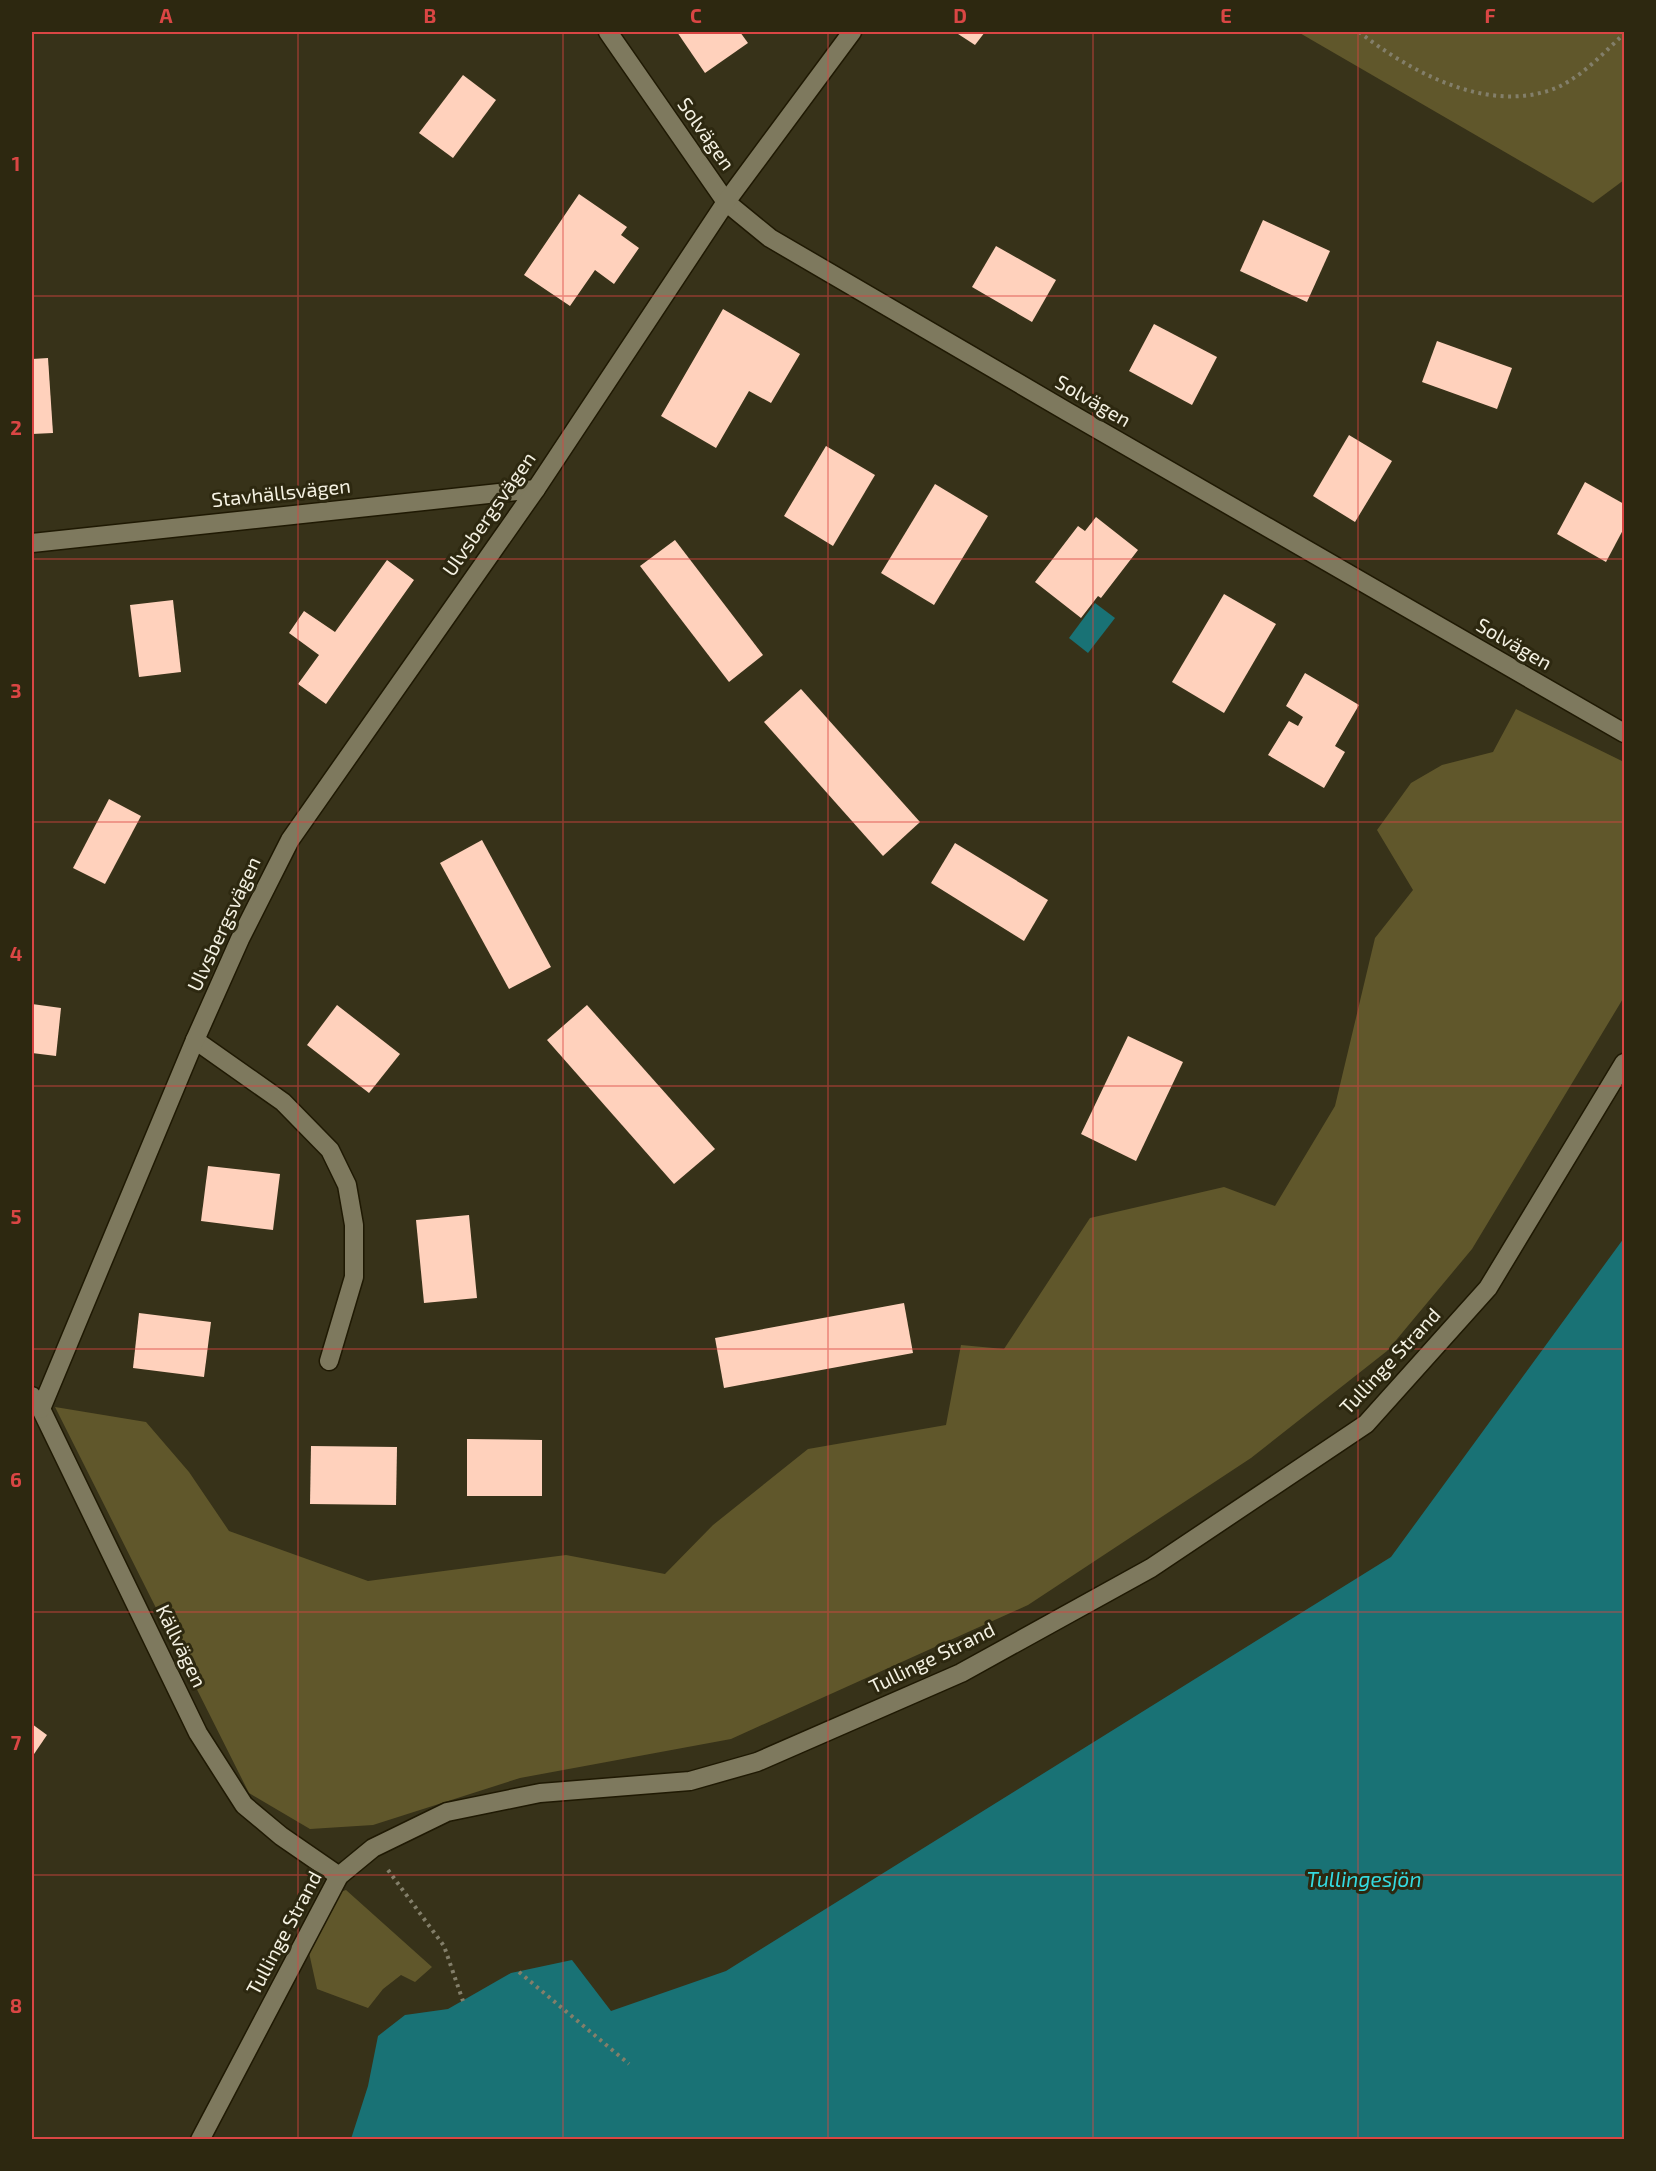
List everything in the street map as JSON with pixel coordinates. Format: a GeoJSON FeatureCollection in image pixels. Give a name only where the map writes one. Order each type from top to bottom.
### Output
{"type":"FeatureCollection","features":[{"type":"Feature","properties":{"kind":"street","name":"Solvägen"},"geometry":{"type":"LineString","coordinates":[[608,32],[726,202],[770,238],[1624,733]]}},
{"type":"Feature","properties":{"kind":"street","name":"Ulvsbergsvägen"},"geometry":{"type":"LineString","coordinates":[[36,1402],[240,939],[290,840],[536,489],[726,202],[852,32]]}},
{"type":"Feature","properties":{"kind":"street","name":"Stavhällsvägen"},"geometry":{"type":"LineString","coordinates":[[32,543],[536,489]]}},
{"type":"Feature","properties":{"kind":"street"},"geometry":{"type":"LineString","coordinates":[[195,1040],[283,1102],[330,1150],[347,1185],[354,1225],[354,1277],[329,1361]]}},
{"type":"Feature","properties":{"kind":"street","name":"Tullinge Strand"},"geometry":{"type":"LineString","coordinates":[[200,2139],[339,1876],[373,1848],[447,1812],[540,1793],[690,1781],[757,1762],[962,1673],[1151,1568],[1366,1424],[1488,1288],[1624,1063]]}},
{"type":"Feature","properties":{"kind":"street","name":"Källvägen"},"geometry":{"type":"LineString","coordinates":[[36,1402],[198,1733],[244,1805],[281,1836],[339,1876]]}},
{"type":"Feature","properties":{"kind":"path"},"geometry":{"type":"LineString","coordinates":[[1359,32],[1406,63],[1450,84],[1480,94],[1523,95],[1545,92],[1580,74],[1624,34]]}},
{"type":"Feature","properties":{"kind":"path"},"geometry":{"type":"LineString","coordinates":[[373,1848],[444,1946],[463,2001]]}},
{"type":"Feature","properties":{"kind":"path"},"geometry":{"type":"LineString","coordinates":[[519,1971],[630,2064]]}},
{"type":"Feature","properties":{"kind":"shaded area"},"geometry":{"type":"Polygon","coordinates":[[[1298,32],[1624,32],[1624,180],[1593,203],[1298,32]]]}},
{"type":"Feature","properties":{"kind":"shaded area"},"geometry":{"type":"Polygon","coordinates":[[[1516,709],[1624,762],[1624,997],[1472,1249],[1387,1351],[1251,1458],[1028,1605],[731,1739],[520,1778],[373,1825],[310,1829],[249,1793],[55,1407],[146,1422],[189,1472],[229,1531],[368,1581],[566,1555],[665,1574],[713,1525],[808,1449],[946,1425],[961,1345],[1004,1349],[1090,1218],[1224,1187],[1275,1206],[1335,1106],[1375,938],[1413,890],[1377,830],[1411,783],[1442,765],[1493,752],[1516,709]]]}},
{"type":"Feature","properties":{"kind":"shaded area"},"geometry":{"type":"Polygon","coordinates":[[[346,1890],[432,1967],[415,1982],[401,1975],[383,1989],[368,2008],[317,1989],[308,1948],[334,1894],[346,1890]]]}},
{"type":"Feature","properties":{"kind":"water"},"geometry":{"type":"Polygon","coordinates":[[[1095,603],[1115,618],[1088,653],[1069,638],[1095,603]]]}},
{"type":"Feature","properties":{"kind":"water","name":"Tullingesjön"},"geometry":{"type":"Polygon","coordinates":[[[1624,1238],[1624,2139],[351,2139],[368,2086],[378,2036],[405,2015],[448,2009],[511,1973],[572,1960],[611,2011],[726,1971],[1391,1557],[1624,1238]]]}},
{"type":"Feature","properties":{"kind":"building"},"geometry":{"type":"Polygon","coordinates":[[[677,32],[740,32],[748,43],[705,73],[677,32]]]}},
{"type":"Feature","properties":{"kind":"building"},"geometry":{"type":"Polygon","coordinates":[[[955,32],[985,32],[975,45],[955,32]]]}},
{"type":"Feature","properties":{"kind":"building"},"geometry":{"type":"Polygon","coordinates":[[[463,75],[496,100],[453,158],[419,133],[463,75]]]}},
{"type":"Feature","properties":{"kind":"building"},"geometry":{"type":"Polygon","coordinates":[[[579,194],[627,227],[621,235],[639,248],[614,284],[595,270],[570,306],[524,275],[579,194]]]}},
{"type":"Feature","properties":{"kind":"building"},"geometry":{"type":"Polygon","coordinates":[[[1263,220],[1330,251],[1307,302],[1240,271],[1263,220]]]}},
{"type":"Feature","properties":{"kind":"building"},"geometry":{"type":"Polygon","coordinates":[[[996,246],[1056,280],[1032,322],[972,287],[996,246]]]}},
{"type":"Feature","properties":{"kind":"building"},"geometry":{"type":"Polygon","coordinates":[[[723,309],[800,354],[771,403],[749,391],[716,448],[661,416],[723,309]]]}},
{"type":"Feature","properties":{"kind":"building"},"geometry":{"type":"Polygon","coordinates":[[[1154,324],[1217,357],[1192,405],[1129,371],[1154,324]]]}},
{"type":"Feature","properties":{"kind":"building"},"geometry":{"type":"Polygon","coordinates":[[[1437,341],[1512,368],[1497,409],[1422,382],[1437,341]]]}},
{"type":"Feature","properties":{"kind":"building"},"geometry":{"type":"Polygon","coordinates":[[[48,358],[53,433],[32,434],[32,359],[48,358]]]}},
{"type":"Feature","properties":{"kind":"building"},"geometry":{"type":"Polygon","coordinates":[[[1349,435],[1392,461],[1355,522],[1313,496],[1349,435]]]}},
{"type":"Feature","properties":{"kind":"building"},"geometry":{"type":"Polygon","coordinates":[[[826,446],[875,475],[833,546],[784,516],[826,446]]]}},
{"type":"Feature","properties":{"kind":"building"},"geometry":{"type":"Polygon","coordinates":[[[1585,482],[1624,504],[1624,528],[1606,562],[1557,534],[1585,482]]]}},
{"type":"Feature","properties":{"kind":"building"},"geometry":{"type":"Polygon","coordinates":[[[935,484],[988,516],[934,605],[881,573],[935,484]]]}},
{"type":"Feature","properties":{"kind":"building"},"geometry":{"type":"Polygon","coordinates":[[[1096,517],[1138,550],[1101,598],[1098,596],[1081,618],[1035,582],[1078,526],[1085,531],[1096,517]]]}},
{"type":"Feature","properties":{"kind":"building"},"geometry":{"type":"Polygon","coordinates":[[[675,540],[763,655],[729,682],[640,566],[675,540]]]}},
{"type":"Feature","properties":{"kind":"building"},"geometry":{"type":"Polygon","coordinates":[[[387,560],[414,580],[326,704],[298,684],[319,655],[289,633],[304,611],[335,632],[387,560]]]}},
{"type":"Feature","properties":{"kind":"building"},"geometry":{"type":"Polygon","coordinates":[[[1224,594],[1276,624],[1224,713],[1172,682],[1224,594]]]}},
{"type":"Feature","properties":{"kind":"building"},"geometry":{"type":"Polygon","coordinates":[[[173,600],[181,672],[139,677],[130,605],[173,600]]]}},
{"type":"Feature","properties":{"kind":"building"},"geometry":{"type":"Polygon","coordinates":[[[1305,673],[1359,705],[1335,746],[1345,752],[1324,788],[1268,755],[1289,721],[1298,726],[1303,717],[1286,706],[1305,673]]]}},
{"type":"Feature","properties":{"kind":"building"},"geometry":{"type":"Polygon","coordinates":[[[801,689],[920,822],[883,856],[764,722],[801,689]]]}},
{"type":"Feature","properties":{"kind":"building"},"geometry":{"type":"Polygon","coordinates":[[[109,799],[141,816],[105,884],[73,868],[109,799]]]}},
{"type":"Feature","properties":{"kind":"building"},"geometry":{"type":"Polygon","coordinates":[[[482,840],[551,967],[509,989],[440,863],[482,840]]]}},
{"type":"Feature","properties":{"kind":"building"},"geometry":{"type":"Polygon","coordinates":[[[955,843],[1048,900],[1024,941],[931,883],[955,843]]]}},
{"type":"Feature","properties":{"kind":"building"},"geometry":{"type":"Polygon","coordinates":[[[32,1004],[61,1008],[56,1056],[32,1053],[32,1004]]]}},
{"type":"Feature","properties":{"kind":"building"},"geometry":{"type":"Polygon","coordinates":[[[337,1005],[400,1054],[369,1093],[307,1045],[337,1005]]]}},
{"type":"Feature","properties":{"kind":"building"},"geometry":{"type":"Polygon","coordinates":[[[587,1005],[715,1149],[674,1184],[547,1040],[587,1005]]]}},
{"type":"Feature","properties":{"kind":"building"},"geometry":{"type":"Polygon","coordinates":[[[1128,1036],[1183,1062],[1136,1161],[1081,1134],[1128,1036]]]}},
{"type":"Feature","properties":{"kind":"building"},"geometry":{"type":"Polygon","coordinates":[[[208,1166],[280,1174],[273,1230],[201,1221],[208,1166]]]}},
{"type":"Feature","properties":{"kind":"building"},"geometry":{"type":"Polygon","coordinates":[[[469,1215],[477,1298],[424,1303],[416,1220],[469,1215]]]}},
{"type":"Feature","properties":{"kind":"building"},"geometry":{"type":"Polygon","coordinates":[[[904,1303],[913,1353],[724,1388],[715,1338],[904,1303]]]}},
{"type":"Feature","properties":{"kind":"building"},"geometry":{"type":"Polygon","coordinates":[[[139,1313],[211,1322],[204,1377],[133,1368],[139,1313]]]}},
{"type":"Feature","properties":{"kind":"building"},"geometry":{"type":"Polygon","coordinates":[[[467,1439],[542,1440],[542,1496],[467,1496],[467,1439]]]}},
{"type":"Feature","properties":{"kind":"building"},"geometry":{"type":"Polygon","coordinates":[[[311,1446],[397,1447],[396,1505],[310,1504],[311,1446]]]}},
{"type":"Feature","properties":{"kind":"building"},"geometry":{"type":"Polygon","coordinates":[[[32,1724],[47,1735],[32,1757],[32,1724]]]}}]}
